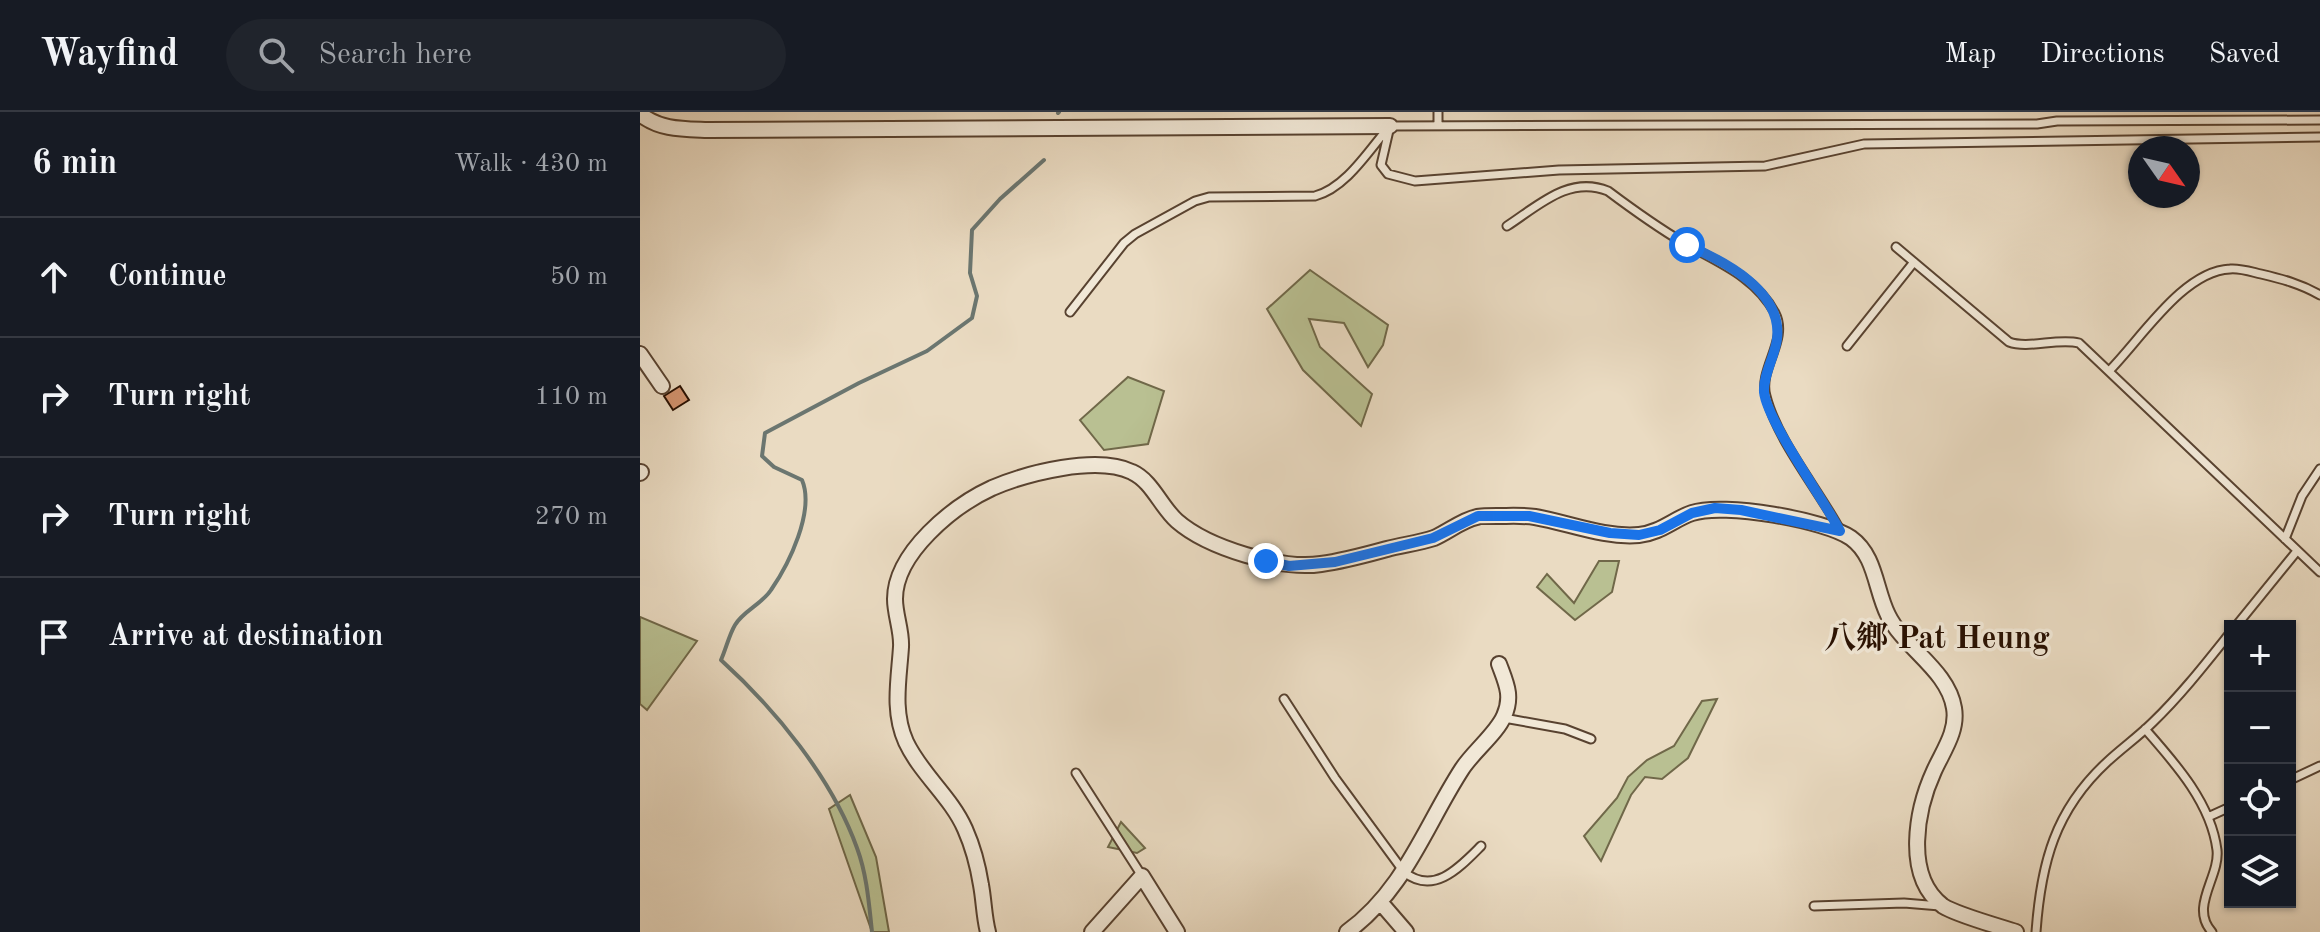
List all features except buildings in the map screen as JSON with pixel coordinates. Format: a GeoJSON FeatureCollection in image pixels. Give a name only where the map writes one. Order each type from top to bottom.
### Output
{"type":"FeatureCollection","features":[{"type":"Feature","properties":{"kind":"street"},"geometry":{"type":"LineString","coordinates":[[640,114],[650,122],[672,129],[708,130],[1390,126]]}},
{"type":"Feature","properties":{"kind":"street"},"geometry":{"type":"LineString","coordinates":[[640,354],[662,386]]}},
{"type":"Feature","properties":{"kind":"street"},"geometry":{"type":"LineString","coordinates":[[988,932],[975,854],[963,823],[909,747],[901,728],[898,691],[902,640],[895,601],[899,574],[910,555],[942,523],[981,493],[1013,479],[1111,464],[1137,474],[1178,522],[1189,530],[1210,541],[1289,566],[1335,562],[1433,538],[1478,516],[1529,516],[1610,533],[1639,535],[1660,530],[1692,513],[1715,508],[1741,510],[1840,531],[1857,542],[1866,554],[1890,619],[1905,641],[1946,686],[1954,703],[1955,719],[1949,741],[1923,799],[1918,847],[1919,866],[1925,880],[1944,906],[2016,932]]}},
{"type":"Feature","properties":{"kind":"street"},"geometry":{"type":"LineString","coordinates":[[1347,932],[1381,903],[1404,872],[1463,767],[1504,718],[1510,693],[1499,664]]}},
{"type":"Feature","properties":{"kind":"street"},"geometry":{"type":"LineString","coordinates":[[1092,932],[1142,876],[1177,932]]}},
{"type":"Feature","properties":{"kind":"street"},"geometry":{"type":"LineString","coordinates":[[1381,903],[1406,932]]}},
{"type":"Feature","properties":{"kind":"lane"},"geometry":{"type":"LineString","coordinates":[[1438,112],[1438,124]]}},
{"type":"Feature","properties":{"kind":"lane"},"geometry":{"type":"LineString","coordinates":[[1070,312],[1115,251],[1135,234],[1202,198],[1325,194],[1347,175],[1390,126],[2037,124],[2057,121],[2306,116],[2320,120]]}},
{"type":"Feature","properties":{"kind":"lane"},"geometry":{"type":"LineString","coordinates":[[1390,126],[1381,165],[1388,174],[1415,181],[1559,170],[1765,166],[1864,144],[2320,137]]}},
{"type":"Feature","properties":{"kind":"lane"},"geometry":{"type":"LineString","coordinates":[[1507,226],[1555,194],[1577,186],[1594,186],[1608,191],[1687,245],[1709,254],[1742,275],[1764,297],[1776,315],[1776,344],[1764,392],[1773,417],[1840,531]]}},
{"type":"Feature","properties":{"kind":"lane"},"geometry":{"type":"LineString","coordinates":[[1896,247],[2009,342],[2019,345],[2067,340],[2079,343],[2320,572]]}},
{"type":"Feature","properties":{"kind":"lane"},"geometry":{"type":"LineString","coordinates":[[1847,346],[1914,262]]}},
{"type":"Feature","properties":{"kind":"lane"},"geometry":{"type":"LineString","coordinates":[[2109,371],[2176,295],[2202,277],[2230,269],[2252,272],[2288,280],[2320,295]]}},
{"type":"Feature","properties":{"kind":"lane"},"geometry":{"type":"LineString","coordinates":[[2285,539],[2302,496],[2320,469]]}},
{"type":"Feature","properties":{"kind":"lane"},"geometry":{"type":"LineString","coordinates":[[2241,620],[2297,551]]}},
{"type":"Feature","properties":{"kind":"lane"},"geometry":{"type":"LineString","coordinates":[[2036,932],[2042,876],[2062,818],[2089,781],[2145,729],[2224,640]]}},
{"type":"Feature","properties":{"kind":"lane"},"geometry":{"type":"LineString","coordinates":[[1284,699],[1335,778],[1404,872],[1414,880],[1434,881],[1461,866],[1481,846]]}},
{"type":"Feature","properties":{"kind":"lane"},"geometry":{"type":"LineString","coordinates":[[1504,718],[1565,729],[1591,739]]}},
{"type":"Feature","properties":{"kind":"lane"},"geometry":{"type":"LineString","coordinates":[[2145,729],[2171,759],[2208,817],[2217,857],[2203,901],[2203,915],[2212,932]]}},
{"type":"Feature","properties":{"kind":"lane"},"geometry":{"type":"LineString","coordinates":[[2296,777],[2320,766]]}},
{"type":"Feature","properties":{"kind":"lane"},"geometry":{"type":"LineString","coordinates":[[1076,773],[1142,876]]}},
{"type":"Feature","properties":{"kind":"lane"},"geometry":{"type":"LineString","coordinates":[[2208,817],[2224,810]]}},
{"type":"Feature","properties":{"kind":"lane"},"geometry":{"type":"LineString","coordinates":[[1814,906],[1904,903],[1944,906]]}},
{"type":"Feature","properties":{"kind":"green space"},"geometry":{"type":"Polygon","coordinates":[[[1310,270],[1388,325],[1383,345],[1368,367],[1344,323],[1309,319],[1320,347],[1372,394],[1361,426],[1303,370],[1267,309],[1310,270]]]}},
{"type":"Feature","properties":{"kind":"green space"},"geometry":{"type":"Polygon","coordinates":[[[1128,377],[1164,391],[1148,444],[1104,450],[1080,420],[1128,377]]]}},
{"type":"Feature","properties":{"kind":"green space"},"geometry":{"type":"Polygon","coordinates":[[[1599,561],[1619,561],[1612,592],[1575,620],[1537,587],[1547,574],[1574,603],[1599,561]]]}},
{"type":"Feature","properties":{"kind":"green space"},"geometry":{"type":"Polygon","coordinates":[[[640,617],[697,641],[647,710],[640,704],[640,617]]]}},
{"type":"Feature","properties":{"kind":"green space"},"geometry":{"type":"Polygon","coordinates":[[[1717,699],[1688,758],[1662,779],[1645,777],[1631,795],[1601,861],[1584,836],[1617,798],[1628,777],[1647,760],[1674,746],[1702,701],[1717,699]]]}},
{"type":"Feature","properties":{"kind":"green space"},"geometry":{"type":"Polygon","coordinates":[[[850,795],[876,857],[889,932],[872,932],[829,809],[850,795]]]}},
{"type":"Feature","properties":{"kind":"green space"},"geometry":{"type":"Polygon","coordinates":[[[1121,822],[1145,848],[1137,853],[1108,847],[1121,822]]]}},
{"type":"Feature","properties":{"kind":"waterway"},"geometry":{"type":"LineString","coordinates":[[872,932],[860,858],[833,796],[800,746],[762,700],[721,660],[738,620],[767,595],[778,579],[803,522],[805,493],[802,480],[774,467],[762,456],[765,433],[927,351],[972,318],[977,296],[970,273],[972,230],[1000,199],[1044,160]]}},
{"type":"Feature","properties":{"kind":"district","name":"八鄉 Pat Heung"},"geometry":{"type":"Point","coordinates":[1937,640]}},
{"type":"Feature","properties":{"kind":"route"},"geometry":{"type":"LineString","coordinates":[[1266,561],[1289,566],[1335,562],[1433,538],[1478,516],[1529,516],[1610,533],[1639,535],[1660,530],[1692,513],[1715,508],[1741,510],[1840,531],[1773,417],[1764,392],[1776,344],[1776,315],[1764,297],[1742,275],[1709,254],[1687,245]]}}]}
